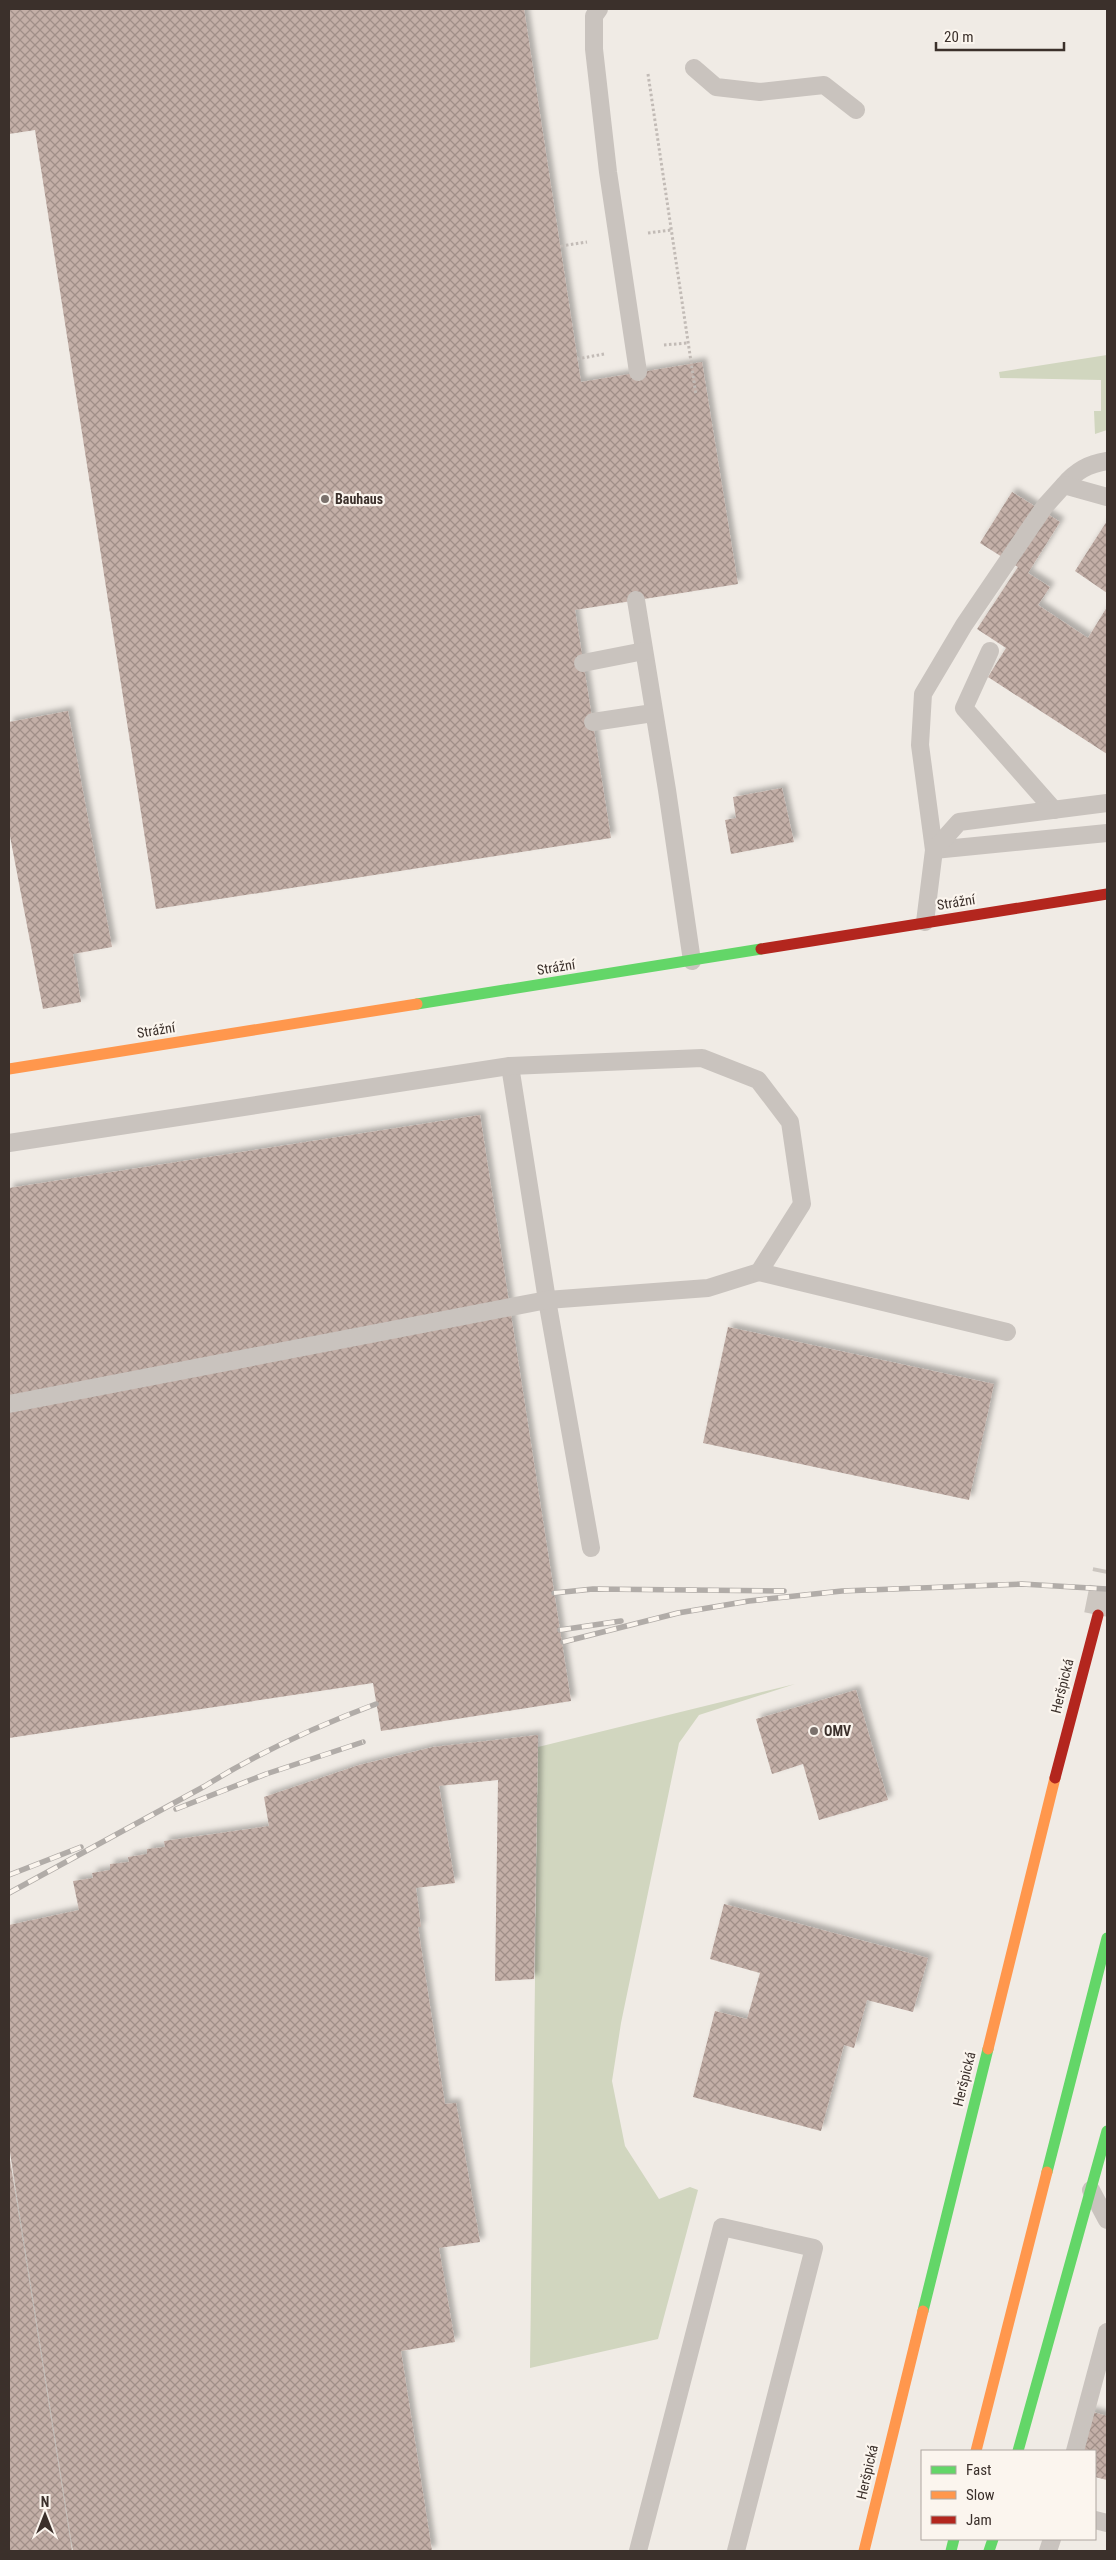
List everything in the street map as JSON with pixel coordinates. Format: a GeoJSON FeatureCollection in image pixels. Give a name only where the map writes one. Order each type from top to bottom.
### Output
{"type":"FeatureCollection","features":[{"type":"Feature","properties":{"kind":"main road","name":"Strážní"},"geometry":{"type":"LineString","coordinates":[[9,1069],[1107,894]]}},
{"type":"Feature","properties":{"kind":"main road","name":"Heršpická"},"geometry":{"type":"LineString","coordinates":[[864,2551],[1084,1658],[1098,1615]]}},
{"type":"Feature","properties":{"kind":"main road"},"geometry":{"type":"LineString","coordinates":[[976,2450],[1107,1938]]}},
{"type":"Feature","properties":{"kind":"main road"},"geometry":{"type":"LineString","coordinates":[[1018,2450],[1107,2131]]}},
{"type":"Feature","properties":{"kind":"lane"},"geometry":{"type":"LineString","coordinates":[[599,9],[594,16],[594,49],[610,181],[638,372]]}},
{"type":"Feature","properties":{"kind":"lane"},"geometry":{"type":"LineString","coordinates":[[694,68],[716,87],[760,92],[824,86],[856,110]]}},
{"type":"Feature","properties":{"kind":"lane"},"geometry":{"type":"LineString","coordinates":[[925,922],[934,850],[920,745],[923,694],[964,625],[1045,506],[1077,471],[1096,463],[1107,461]]}},
{"type":"Feature","properties":{"kind":"lane"},"geometry":{"type":"LineString","coordinates":[[1064,485],[1107,497]]}},
{"type":"Feature","properties":{"kind":"lane"},"geometry":{"type":"LineString","coordinates":[[636,600],[667,790],[692,961]]}},
{"type":"Feature","properties":{"kind":"lane"},"geometry":{"type":"LineString","coordinates":[[584,663],[644,651]]}},
{"type":"Feature","properties":{"kind":"lane"},"geometry":{"type":"LineString","coordinates":[[990,651],[964,708],[1054,810]]}},
{"type":"Feature","properties":{"kind":"lane"},"geometry":{"type":"LineString","coordinates":[[593,722],[653,713]]}},
{"type":"Feature","properties":{"kind":"lane"},"geometry":{"type":"LineString","coordinates":[[934,850],[959,822],[1107,803]]}},
{"type":"Feature","properties":{"kind":"lane"},"geometry":{"type":"LineString","coordinates":[[934,850],[1107,833]]}},
{"type":"Feature","properties":{"kind":"lane"},"geometry":{"type":"LineString","coordinates":[[9,1143],[510,1066],[702,1058],[758,1080],[790,1122],[802,1204],[758,1272]]}},
{"type":"Feature","properties":{"kind":"lane"},"geometry":{"type":"LineString","coordinates":[[510,1066],[547,1300],[591,1548]]}},
{"type":"Feature","properties":{"kind":"lane"},"geometry":{"type":"LineString","coordinates":[[9,1404],[547,1300],[708,1288],[758,1272],[1007,1332]]}},
{"type":"Feature","properties":{"kind":"lane"},"geometry":{"type":"LineString","coordinates":[[1091,2190],[1107,2220]]}},
{"type":"Feature","properties":{"kind":"lane"},"geometry":{"type":"LineString","coordinates":[[638,2551],[722,2227],[814,2248],[736,2551]]}},
{"type":"Feature","properties":{"kind":"lane"},"geometry":{"type":"LineString","coordinates":[[1075,2450],[1107,2332]]}},
{"type":"Feature","properties":{"kind":"path"},"geometry":{"type":"LineString","coordinates":[[648,74],[696,395]]}},
{"type":"Feature","properties":{"kind":"green space"},"geometry":{"type":"Polygon","coordinates":[[[1107,355],[1107,430],[1095,434],[1094,411],[1101,411],[1101,380],[1000,378],[999,372],[1107,355]]]}},
{"type":"Feature","properties":{"kind":"green space"},"geometry":{"type":"Polygon","coordinates":[[[795,1684],[699,1715],[679,1743],[621,2023],[612,2081],[625,2146],[659,2199],[690,2187],[698,2190],[658,2339],[530,2368],[538,1747],[795,1684]]]}},
{"type":"Feature","properties":{"kind":"building","name":"Bauhaus"},"geometry":{"type":"Polygon","coordinates":[[[9,9],[524,9],[581,382],[702,362],[738,584],[575,610],[611,838],[156,909],[35,130],[9,134],[9,9]]]}},
{"type":"Feature","properties":{"kind":"building"},"geometry":{"type":"Polygon","coordinates":[[[1012,492],[1060,522],[1028,573],[1050,587],[1038,605],[1088,638],[1107,607],[1107,754],[988,677],[1006,648],[977,629],[1018,567],[980,543],[1012,492]]]}},
{"type":"Feature","properties":{"kind":"building"},"geometry":{"type":"Polygon","coordinates":[[[1107,521],[1107,593],[1075,571],[1107,521]]]}},
{"type":"Feature","properties":{"kind":"building"},"geometry":{"type":"Polygon","coordinates":[[[68,711],[112,947],[73,954],[81,1002],[43,1009],[9,831],[9,722],[68,711]]]}},
{"type":"Feature","properties":{"kind":"building"},"geometry":{"type":"Polygon","coordinates":[[[782,788],[794,842],[731,854],[725,820],[736,818],[733,797],[782,788]]]}},
{"type":"Feature","properties":{"kind":"building"},"geometry":{"type":"Polygon","coordinates":[[[480,1115],[571,1701],[381,1731],[373,1683],[9,1738],[9,1188],[480,1115]]]}},
{"type":"Feature","properties":{"kind":"building"},"geometry":{"type":"Polygon","coordinates":[[[728,1327],[994,1384],[969,1500],[703,1443],[728,1327]]]}},
{"type":"Feature","properties":{"kind":"building"},"geometry":{"type":"Polygon","coordinates":[[[856,1690],[888,1800],[819,1820],[803,1764],[772,1774],[756,1719],[856,1690]]]}},
{"type":"Feature","properties":{"kind":"building"},"geometry":{"type":"Polygon","coordinates":[[[538,1735],[534,1979],[495,1981],[498,1780],[439,1786],[455,1883],[416,1888],[421,1927],[418,1927],[445,2104],[456,2103],[480,2242],[439,2248],[455,2342],[401,2351],[432,2551],[73,2551],[9,2146],[9,1925],[79,1910],[73,1881],[93,1878],[92,1873],[110,1870],[110,1864],[129,1862],[128,1857],[147,1854],[147,1849],[165,1847],[164,1841],[269,1826],[264,1797],[359,1765],[433,1747],[538,1735]]]}},
{"type":"Feature","properties":{"kind":"building"},"geometry":{"type":"Polygon","coordinates":[[[724,1904],[928,1958],[913,2012],[867,2000],[854,2048],[844,2045],[821,2131],[693,2097],[715,2011],[747,2019],[760,1973],[710,1959],[724,1904]]]}},
{"type":"Feature","properties":{"kind":"building"},"geometry":{"type":"Polygon","coordinates":[[[10,2160],[72,2551],[9,2551],[10,2160]]]}},
{"type":"Feature","properties":{"kind":"building"},"geometry":{"type":"Polygon","coordinates":[[[1089,2411],[1107,2416],[1107,2480],[1096,2477],[1096,2450],[1079,2450],[1089,2411]]]}},
{"type":"Feature","properties":{"kind":"tunnel"},"geometry":{"type":"LineString","coordinates":[[1098,1615],[1107,1570]]}},
{"type":"Feature","properties":{"kind":"railway"},"geometry":{"type":"LineString","coordinates":[[563,1642],[678,1613],[749,1601],[842,1591],[1022,1584],[1107,1589]]}},
{"type":"Feature","properties":{"kind":"railway"},"geometry":{"type":"LineString","coordinates":[[554,1593],[593,1589],[784,1591]]}},
{"type":"Feature","properties":{"kind":"railway"},"geometry":{"type":"LineString","coordinates":[[560,1630],[621,1621]]}},
{"type":"Feature","properties":{"kind":"railway"},"geometry":{"type":"LineString","coordinates":[[9,1893],[267,1751],[332,1721],[376,1704]]}},
{"type":"Feature","properties":{"kind":"railway"},"geometry":{"type":"LineString","coordinates":[[176,1809],[266,1774],[363,1742]]}},
{"type":"Feature","properties":{"kind":"railway"},"geometry":{"type":"LineString","coordinates":[[9,1875],[81,1847]]}},
{"type":"Feature","properties":{"kind":"traffic: fast"},"geometry":{"type":"LineString","coordinates":[[417,1004],[761,949]]}},
{"type":"Feature","properties":{"kind":"traffic: fast"},"geometry":{"type":"LineString","coordinates":[[1047,2172],[1107,1938]]}},
{"type":"Feature","properties":{"kind":"traffic: fast"},"geometry":{"type":"LineString","coordinates":[[923,2311],[988,2049]]}},
{"type":"Feature","properties":{"kind":"traffic: fast"},"geometry":{"type":"LineString","coordinates":[[1018,2450],[1107,2131]]}},
{"type":"Feature","properties":{"kind":"traffic: fast"},"geometry":{"type":"LineString","coordinates":[[951,2551],[954,2540]]}},
{"type":"Feature","properties":{"kind":"traffic: fast"},"geometry":{"type":"LineString","coordinates":[[989,2551],[993,2540]]}},
{"type":"Feature","properties":{"kind":"traffic: slow"},"geometry":{"type":"LineString","coordinates":[[9,1069],[417,1004]]}},
{"type":"Feature","properties":{"kind":"traffic: slow"},"geometry":{"type":"LineString","coordinates":[[988,2049],[1055,1778]]}},
{"type":"Feature","properties":{"kind":"traffic: slow"},"geometry":{"type":"LineString","coordinates":[[976,2450],[1047,2172]]}},
{"type":"Feature","properties":{"kind":"traffic: slow"},"geometry":{"type":"LineString","coordinates":[[864,2551],[923,2311]]}},
{"type":"Feature","properties":{"kind":"traffic: jam"},"geometry":{"type":"LineString","coordinates":[[761,949],[1107,894]]}},
{"type":"Feature","properties":{"kind":"traffic: jam"},"geometry":{"type":"LineString","coordinates":[[1055,1778],[1098,1615]]}},
{"type":"Feature","properties":{"kind":"place","name":"Bauhaus"},"geometry":{"type":"Point","coordinates":[325,499]}},
{"type":"Feature","properties":{"kind":"place","name":"OMV"},"geometry":{"type":"Point","coordinates":[814,1731]}}]}
